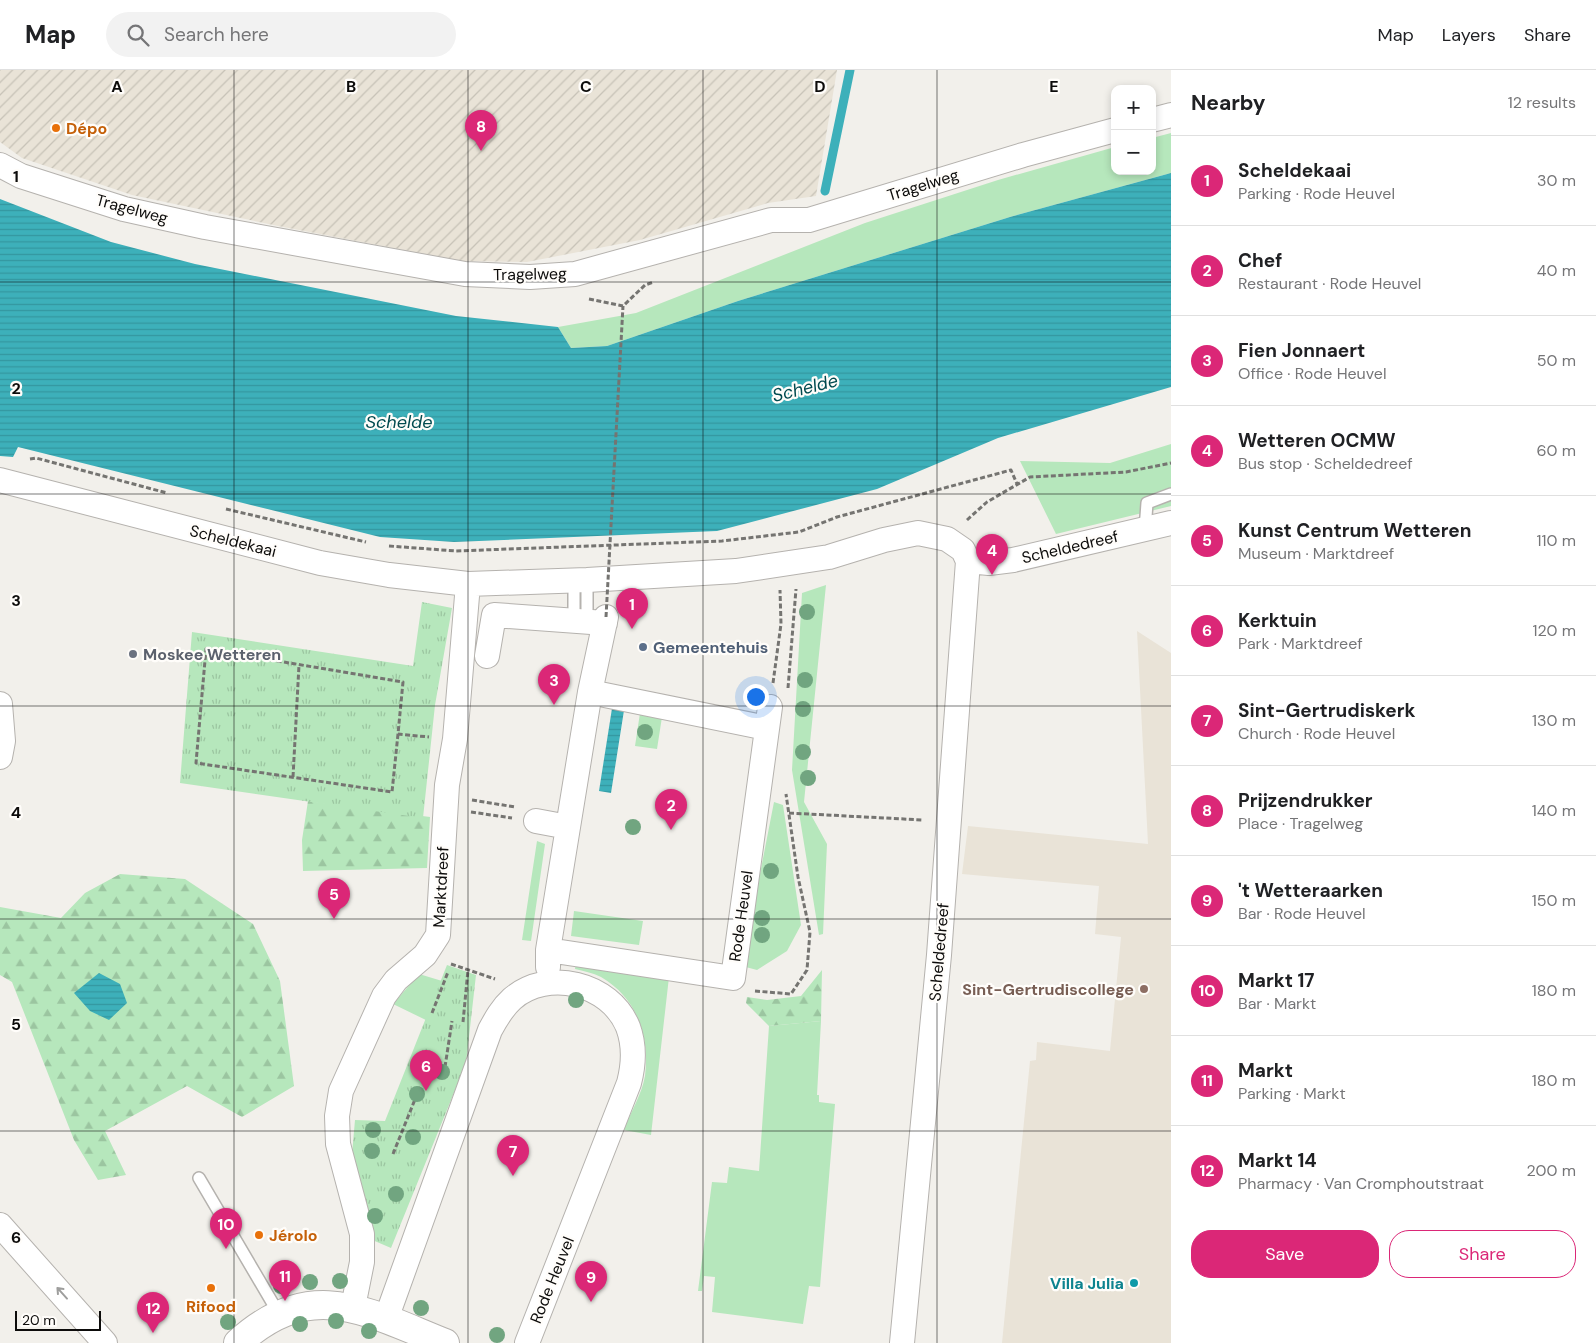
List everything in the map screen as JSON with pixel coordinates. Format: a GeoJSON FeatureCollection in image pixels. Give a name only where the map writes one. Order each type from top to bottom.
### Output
{"type":"FeatureCollection","features":[{"type":"Feature","properties":{"kind":"street"},"geometry":{"type":"LineString","coordinates":[[1156,119],[1171,115]]}},
{"type":"Feature","properties":{"kind":"street","name":"Tragelweg"},"geometry":{"type":"LineString","coordinates":[[0,165],[21,176],[124,209],[205,227],[465,274],[530,278],[575,274],[771,220],[809,220],[1023,154],[1111,131]]}},
{"type":"Feature","properties":{"kind":"street","name":"Scheldekaai"},"geometry":{"type":"LineString","coordinates":[[0,480],[320,563],[390,575],[468,584],[736,571],[829,557],[918,533],[947,539]]}},
{"type":"Feature","properties":{"kind":"street","name":"Scheldedreef"},"geometry":{"type":"LineString","coordinates":[[902,1343],[950,822],[968,561],[989,563],[1013,560],[1171,523]]}},
{"type":"Feature","properties":{"kind":"street"},"geometry":{"type":"LineString","coordinates":[[947,539],[963,550],[968,561]]}},
{"type":"Feature","properties":{"kind":"street","name":"Marktdreef"},"geometry":{"type":"LineString","coordinates":[[352,1307],[362,1262],[362,1234],[338,1144],[337,1116],[341,1091],[384,996],[396,980],[425,955],[438,935],[446,802],[455,739],[468,584]]}},
{"type":"Feature","properties":{"kind":"street"},"geometry":{"type":"LineString","coordinates":[[487,656],[494,615],[599,618],[590,692],[556,819],[547,983]]}},
{"type":"Feature","properties":{"kind":"street"},"geometry":{"type":"LineString","coordinates":[[590,692],[771,715],[746,826]]}},
{"type":"Feature","properties":{"kind":"street"},"geometry":{"type":"LineString","coordinates":[[0,704],[3,741],[0,757]]}},
{"type":"Feature","properties":{"kind":"street","name":"Rode Heuvel"},"geometry":{"type":"LineString","coordinates":[[548,950],[733,978],[771,715]]}},
{"type":"Feature","properties":{"kind":"street","name":"Rode Heuvel"},"geometry":{"type":"LineString","coordinates":[[386,1319],[490,1030],[499,1013],[512,999],[529,989],[547,983],[567,982],[586,987],[603,996],[618,1010],[630,1036],[634,1064],[629,1083],[527,1343]]}},
{"type":"Feature","properties":{"kind":"street"},"geometry":{"type":"LineString","coordinates":[[0,1225],[105,1343]]}},
{"type":"Feature","properties":{"kind":"street"},"geometry":{"type":"LineString","coordinates":[[238,1343],[257,1326],[279,1314],[310,1306],[327,1304],[352,1307],[445,1343]]}},
{"type":"Feature","properties":{"kind":"lane"},"geometry":{"type":"LineString","coordinates":[[1145,530],[1145,513],[1148,503],[1171,494]]}},
{"type":"Feature","properties":{"kind":"lane"},"geometry":{"type":"LineString","coordinates":[[581,580],[599,618]]}},
{"type":"Feature","properties":{"kind":"lane"},"geometry":{"type":"LineString","coordinates":[[574,612],[581,580]]}},
{"type":"Feature","properties":{"kind":"lane"},"geometry":{"type":"LineString","coordinates":[[198,1178],[279,1314]]}},
{"type":"Feature","properties":{"kind":"path"},"geometry":{"type":"LineString","coordinates":[[599,618],[623,306],[645,285]]}},
{"type":"Feature","properties":{"kind":"path"},"geometry":{"type":"LineString","coordinates":[[26,459],[36,458],[173,495]]}},
{"type":"Feature","properties":{"kind":"path"},"geometry":{"type":"LineString","coordinates":[[947,539],[987,502],[1030,476],[1126,472],[1171,463]]}},
{"type":"Feature","properties":{"kind":"path"},"geometry":{"type":"LineString","coordinates":[[381,545],[456,551],[722,541],[799,532],[866,509],[1011,470],[1017,484]]}},
{"type":"Feature","properties":{"kind":"path"},"geometry":{"type":"LineString","coordinates":[[219,507],[372,543]]}},
{"type":"Feature","properties":{"kind":"path"},"geometry":{"type":"LineString","coordinates":[[771,715],[789,563]]}},
{"type":"Feature","properties":{"kind":"path"},"geometry":{"type":"LineString","coordinates":[[771,715],[789,563]]}},
{"type":"Feature","properties":{"kind":"path"},"geometry":{"type":"LineString","coordinates":[[206,649],[403,682],[398,734],[392,792],[196,763],[206,649]]}},
{"type":"Feature","properties":{"kind":"path"},"geometry":{"type":"LineString","coordinates":[[293,777],[299,664]]}},
{"type":"Feature","properties":{"kind":"path"},"geometry":{"type":"LineString","coordinates":[[398,734],[455,739]]}},
{"type":"Feature","properties":{"kind":"path"},"geometry":{"type":"LineString","coordinates":[[733,978],[754,991],[790,994],[807,970],[810,932],[798,877],[786,793]]}},
{"type":"Feature","properties":{"kind":"path"},"geometry":{"type":"LineString","coordinates":[[446,802],[556,819]]}},
{"type":"Feature","properties":{"kind":"path"},"geometry":{"type":"LineString","coordinates":[[446,802],[556,819]]}},
{"type":"Feature","properties":{"kind":"path"},"geometry":{"type":"LineString","coordinates":[[789,813],[950,822]]}},
{"type":"Feature","properties":{"kind":"path"},"geometry":{"type":"LineString","coordinates":[[432,1013],[451,964]]}},
{"type":"Feature","properties":{"kind":"path"},"geometry":{"type":"LineString","coordinates":[[468,970],[490,978]]}},
{"type":"Feature","properties":{"kind":"path"},"geometry":{"type":"LineString","coordinates":[[444,1067],[452,1021]]}},
{"type":"Feature","properties":{"kind":"path"},"geometry":{"type":"LineString","coordinates":[[392,1154],[420,1087]]}},
{"type":"Feature","properties":{"kind":"shaded area"},"geometry":{"type":"Polygon","coordinates":[[[0,70],[837,70],[816,196],[768,203],[640,240],[527,262],[461,261],[278,226],[132,195],[22,158],[0,142],[0,70]]]}},
{"type":"Feature","properties":{"kind":"shaded area","name":"Sint-Gertrudiscollege"},"geometry":{"type":"Polygon","coordinates":[[[1137,631],[1171,653],[1171,1343],[1002,1343],[1030,1061],[1036,1060],[1037,1042],[1110,1051],[1121,937],[1095,934],[1099,886],[962,874],[968,826],[1148,844],[1137,631]]]}},
{"type":"Feature","properties":{"kind":"green space"},"geometry":{"type":"Polygon","coordinates":[[[1171,133],[1171,173],[1010,217],[738,301],[607,346],[571,348],[558,327],[636,313],[865,223],[998,180],[1111,148],[1111,175],[1156,175],[1156,137],[1171,133]]]}},
{"type":"Feature","properties":{"kind":"green space"},"geometry":{"type":"Polygon","coordinates":[[[1171,444],[1171,506],[1056,534],[1020,461],[1110,463],[1171,444]]]}},
{"type":"Feature","properties":{"kind":"green space"},"geometry":{"type":"Polygon","coordinates":[[[826,585],[804,802],[827,844],[823,934],[819,935],[792,770],[802,593],[826,585]]]}},
{"type":"Feature","properties":{"kind":"green space"},"geometry":{"type":"Polygon","coordinates":[[[422,602],[452,608],[435,705],[423,818],[180,783],[192,632],[413,666],[422,602]]]}},
{"type":"Feature","properties":{"kind":"green space"},"geometry":{"type":"Polygon","coordinates":[[[640,713],[662,717],[657,749],[635,746],[640,713]]]}},
{"type":"Feature","properties":{"kind":"green space"},"geometry":{"type":"Polygon","coordinates":[[[308,801],[430,817],[427,868],[303,871],[302,840],[308,801]]]}},
{"type":"Feature","properties":{"kind":"green space"},"geometry":{"type":"Polygon","coordinates":[[[774,802],[783,805],[801,925],[787,951],[757,970],[742,966],[774,802]]]}},
{"type":"Feature","properties":{"kind":"green space"},"geometry":{"type":"Polygon","coordinates":[[[537,841],[545,844],[531,941],[522,940],[537,841]]]}},
{"type":"Feature","properties":{"kind":"green space"},"geometry":{"type":"Polygon","coordinates":[[[120,874],[185,879],[253,924],[280,981],[294,1086],[242,1117],[187,1086],[105,1131],[126,1175],[98,1180],[74,1140],[12,982],[0,975],[0,907],[61,918],[85,893],[120,874]]]}},
{"type":"Feature","properties":{"kind":"green space"},"geometry":{"type":"Polygon","coordinates":[[[574,911],[643,921],[639,945],[571,936],[574,911]]]}},
{"type":"Feature","properties":{"kind":"green space"},"geometry":{"type":"Polygon","coordinates":[[[576,962],[669,977],[651,1135],[624,1130],[645,1076],[645,1047],[638,1019],[624,996],[601,977],[575,969],[576,962]]]}},
{"type":"Feature","properties":{"kind":"green space"},"geometry":{"type":"Polygon","coordinates":[[[447,965],[476,975],[466,1063],[391,1248],[370,1239],[352,1154],[355,1120],[385,1121],[447,965]]]}},
{"type":"Feature","properties":{"kind":"green space"},"geometry":{"type":"Polygon","coordinates":[[[822,970],[821,1021],[769,1026],[746,1003],[747,997],[767,1000],[801,996],[822,970]]]}},
{"type":"Feature","properties":{"kind":"green space"},"geometry":{"type":"Polygon","coordinates":[[[419,974],[462,987],[430,1022],[393,1004],[419,974]]]}},
{"type":"Feature","properties":{"kind":"green space"},"geometry":{"type":"Polygon","coordinates":[[[821,1021],[817,1095],[819,1095],[819,1102],[835,1104],[820,1287],[809,1286],[803,1324],[712,1312],[715,1277],[704,1276],[702,1291],[698,1291],[712,1182],[727,1183],[729,1167],[759,1171],[769,1026],[821,1021]]]}},
{"type":"Feature","properties":{"kind":"water","name":"Schelde"},"geometry":{"type":"Polygon","coordinates":[[[1171,173],[1171,387],[998,438],[877,489],[717,531],[454,542],[380,537],[18,447],[13,457],[0,456],[0,199],[111,242],[195,264],[456,316],[558,327],[571,348],[607,346],[738,301],[1010,217],[1171,173]]]}},
{"type":"Feature","properties":{"kind":"water"},"geometry":{"type":"Polygon","coordinates":[[[613,702],[625,704],[611,793],[599,791],[613,702]]]}},
{"type":"Feature","properties":{"kind":"water"},"geometry":{"type":"Polygon","coordinates":[[[99,973],[120,984],[127,1003],[109,1020],[90,1011],[74,993],[99,973]]]}},
{"type":"Feature","properties":{"kind":"waterway"},"geometry":{"type":"LineString","coordinates":[[825,191],[850,70]]}},
{"type":"Feature","properties":{"kind":"place","name":"Dépo"},"geometry":{"type":"Point","coordinates":[56,128]}},
{"type":"Feature","properties":{"kind":"place","name":"Prijzendrukker"},"geometry":{"type":"Point","coordinates":[481,151]}},
{"type":"Feature","properties":{"kind":"place","name":"Wetteren OCMW"},"geometry":{"type":"Point","coordinates":[992,575]}},
{"type":"Feature","properties":{"kind":"place","name":"Scheldekaai"},"geometry":{"type":"Point","coordinates":[632,629]}},
{"type":"Feature","properties":{"kind":"place","name":"Gemeentehuis"},"geometry":{"type":"Point","coordinates":[643,647]}},
{"type":"Feature","properties":{"kind":"place","name":"Moskee Wetteren"},"geometry":{"type":"Point","coordinates":[133,654]}},
{"type":"Feature","properties":{"kind":"place","name":"Fien Jonnaert"},"geometry":{"type":"Point","coordinates":[554,705]}},
{"type":"Feature","properties":{"kind":"place","name":"Chef"},"geometry":{"type":"Point","coordinates":[671,830]}},
{"type":"Feature","properties":{"kind":"place","name":"Kunst Centrum Wetteren"},"geometry":{"type":"Point","coordinates":[334,919]}},
{"type":"Feature","properties":{"kind":"place","name":"Sint-Gertrudiscollege"},"geometry":{"type":"Point","coordinates":[1144,989]}},
{"type":"Feature","properties":{"kind":"place","name":"Kerktuin"},"geometry":{"type":"Point","coordinates":[426,1091]}},
{"type":"Feature","properties":{"kind":"place","name":"Sint-Gertrudiskerk"},"geometry":{"type":"Point","coordinates":[513,1176]}},
{"type":"Feature","properties":{"kind":"place","name":"Jérolo"},"geometry":{"type":"Point","coordinates":[259,1235]}},
{"type":"Feature","properties":{"kind":"place","name":"Markt 17"},"geometry":{"type":"Point","coordinates":[226,1249]}},
{"type":"Feature","properties":{"kind":"place","name":"Villa Julia"},"geometry":{"type":"Point","coordinates":[1134,1283]}},
{"type":"Feature","properties":{"kind":"place","name":"Rifood"},"geometry":{"type":"Point","coordinates":[211,1288]}},
{"type":"Feature","properties":{"kind":"place","name":"Markt"},"geometry":{"type":"Point","coordinates":[285,1301]}},
{"type":"Feature","properties":{"kind":"place","name":"'t Wetteraarken"},"geometry":{"type":"Point","coordinates":[591,1302]}},
{"type":"Feature","properties":{"kind":"place","name":"Markt 14"},"geometry":{"type":"Point","coordinates":[153,1333]}}]}
